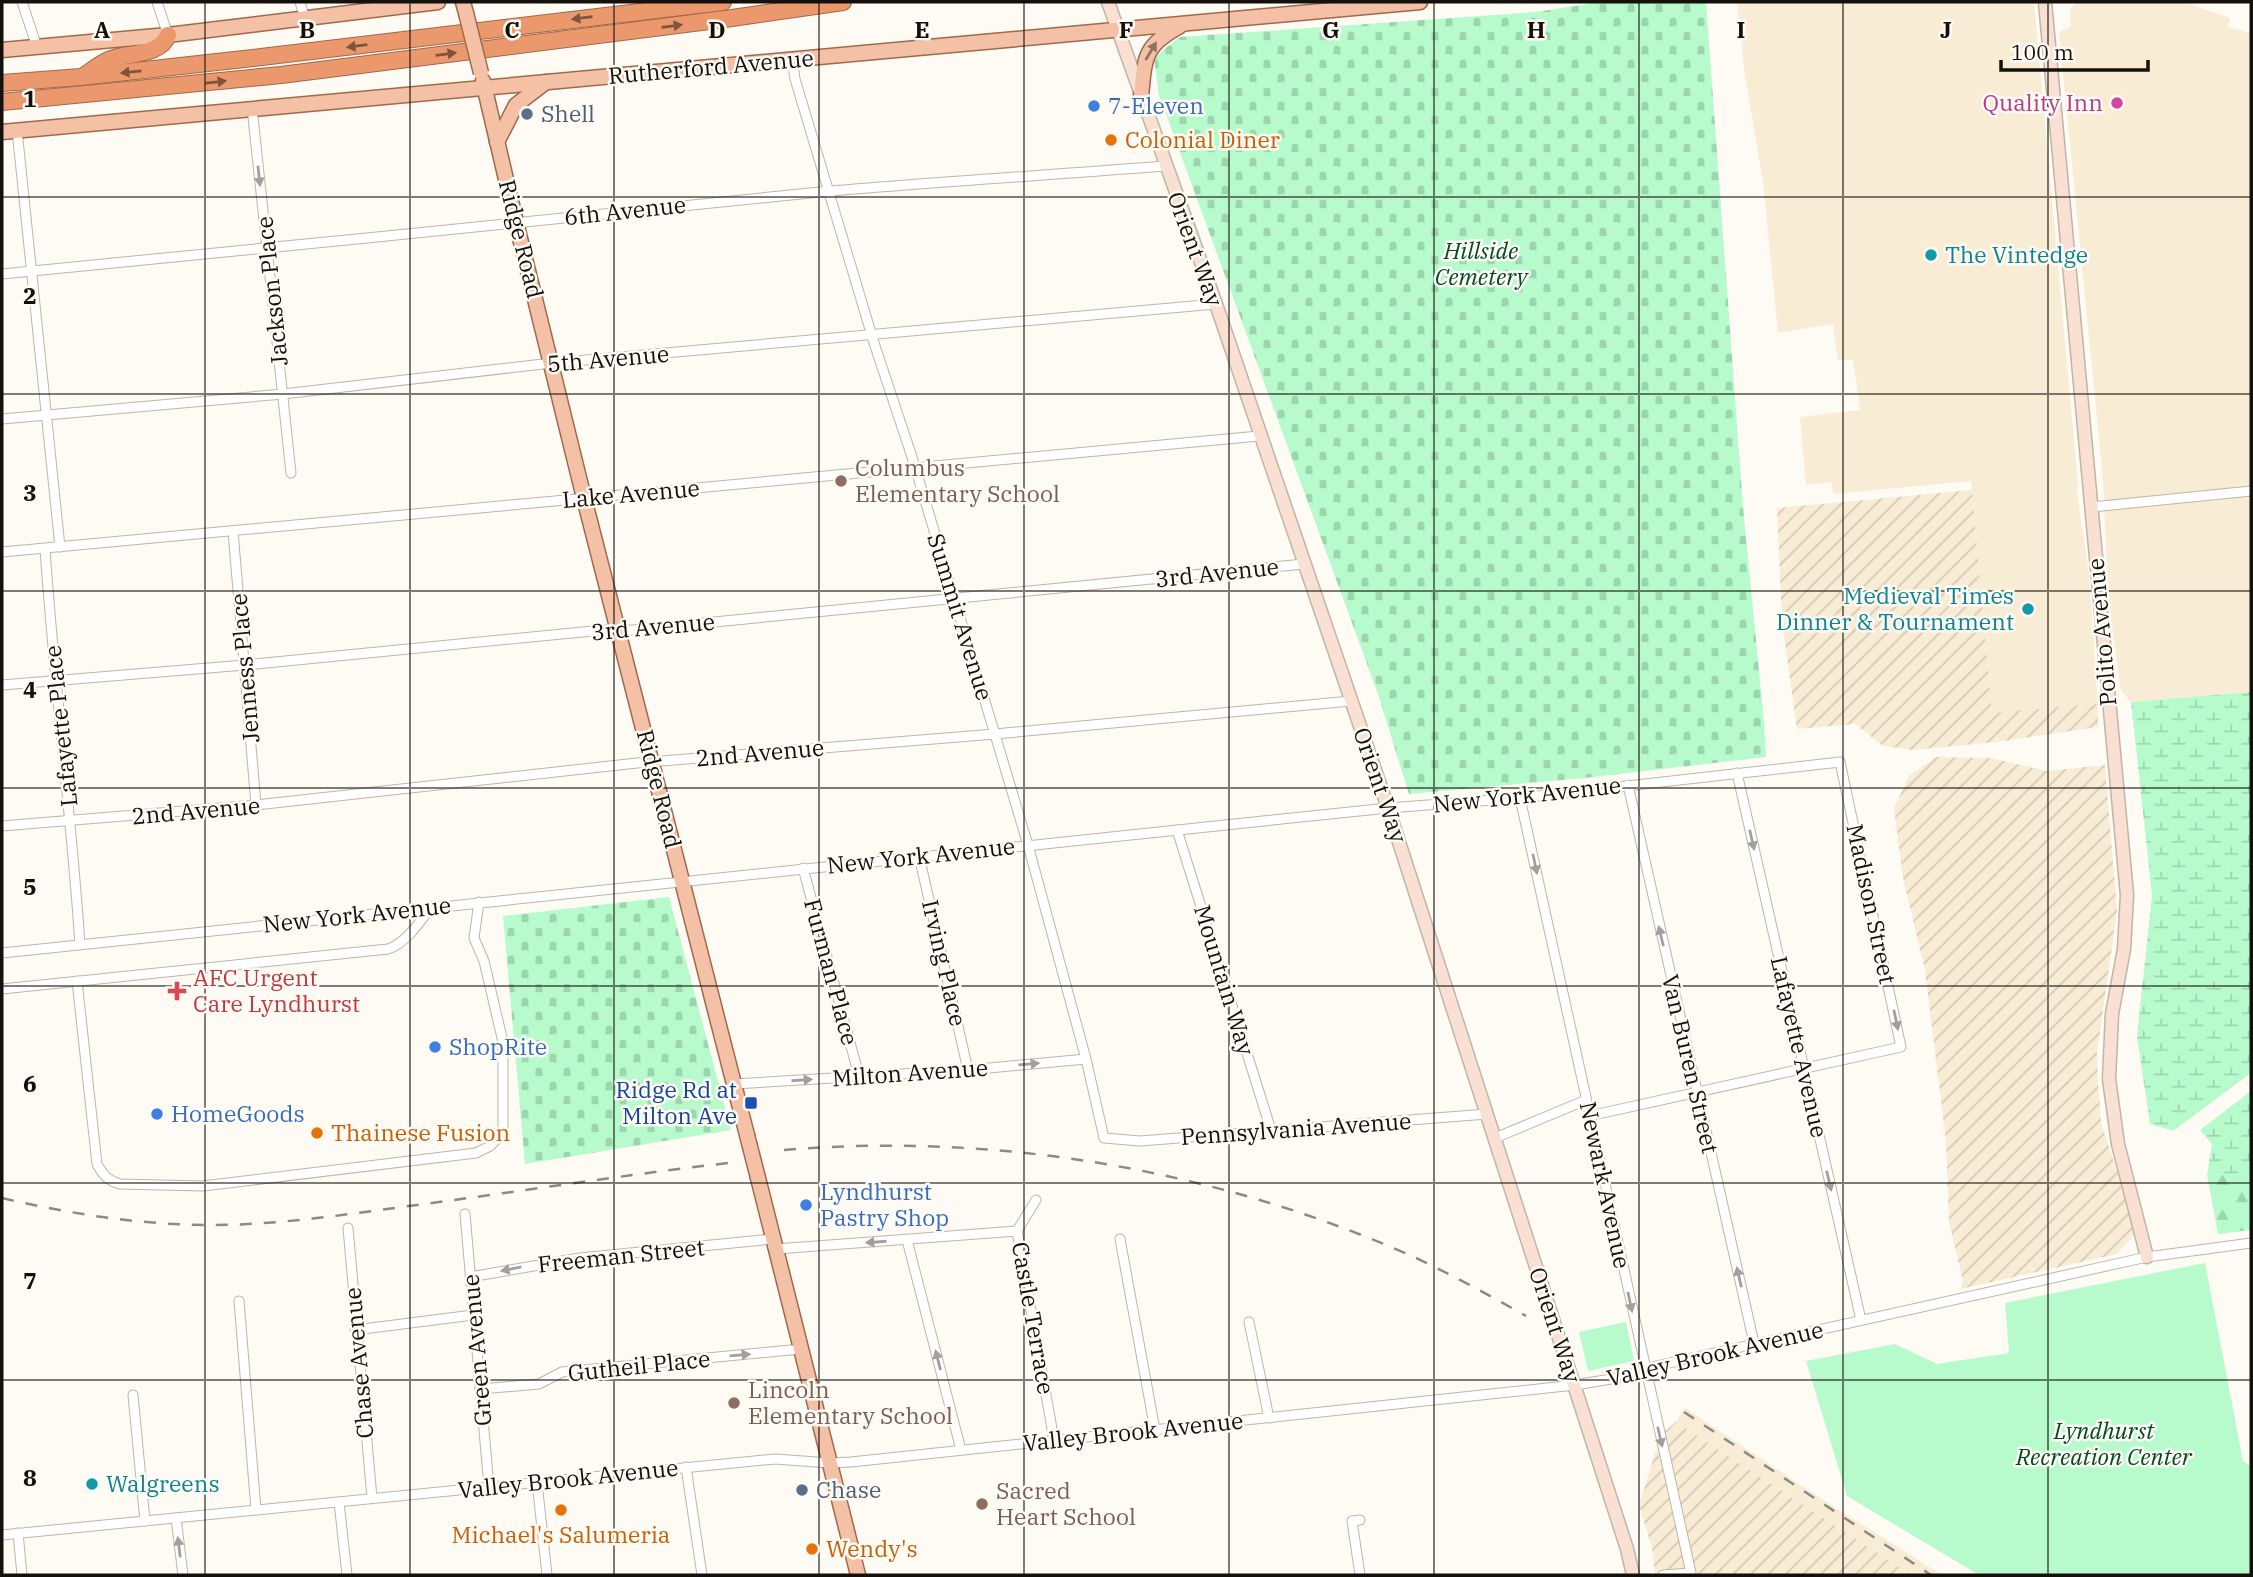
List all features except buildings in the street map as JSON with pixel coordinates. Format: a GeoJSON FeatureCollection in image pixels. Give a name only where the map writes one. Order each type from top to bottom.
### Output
{"type":"FeatureCollection","features":[{"type":"Feature","properties":{"kind":"highway"},"geometry":{"type":"LineString","coordinates":[[2,83],[81,77],[723,2]]}},
{"type":"Feature","properties":{"kind":"highway"},"geometry":{"type":"LineString","coordinates":[[2,102],[268,76],[843,2]]}},
{"type":"Feature","properties":{"kind":"highway"},"geometry":{"type":"LineString","coordinates":[[81,77],[111,58],[162,45],[168,35]]}},
{"type":"Feature","properties":{"kind":"main road"},"geometry":{"type":"LineString","coordinates":[[2,50],[168,35],[438,2]]}},
{"type":"Feature","properties":{"kind":"main road","name":"Rutherford Avenue"},"geometry":{"type":"LineString","coordinates":[[9,131],[252,108],[483,80],[547,81],[1420,2]]}},
{"type":"Feature","properties":{"kind":"main road","name":"Ridge Road"},"geometry":{"type":"LineString","coordinates":[[465,7],[584,498],[858,1575]]}},
{"type":"Feature","properties":{"kind":"main road"},"geometry":{"type":"LineString","coordinates":[[1141,96],[1149,50],[1166,34],[1187,23]]}},
{"type":"Feature","properties":{"kind":"main road"},"geometry":{"type":"LineString","coordinates":[[497,142],[516,105],[547,81]]}},
{"type":"Feature","properties":{"kind":"street"},"geometry":{"type":"LineString","coordinates":[[22,2],[37,47]]}},
{"type":"Feature","properties":{"kind":"street"},"geometry":{"type":"LineString","coordinates":[[157,2],[168,35]]}},
{"type":"Feature","properties":{"kind":"street"},"geometry":{"type":"LineString","coordinates":[[300,2],[305,19]]}},
{"type":"Feature","properties":{"kind":"street","name":"Orient Way"},"geometry":{"type":"LineString","coordinates":[[1108,2],[1216,304],[1388,808],[1627,1549],[1633,1575]]}},
{"type":"Feature","properties":{"kind":"street","name":"Polito Avenue"},"geometry":{"type":"LineString","coordinates":[[2045,2],[2127,894],[2124,949],[2112,1014],[2109,1079],[2118,1144],[2147,1257]]}},
{"type":"Feature","properties":{"kind":"street","name":"Summit Avenue"},"geometry":{"type":"LineString","coordinates":[[792,60],[795,79],[828,192],[915,467],[1028,845],[1086,1059],[1104,1138]]}},
{"type":"Feature","properties":{"kind":"street","name":"Jackson Place"},"geometry":{"type":"LineString","coordinates":[[252,108],[291,473]]}},
{"type":"Feature","properties":{"kind":"street"},"geometry":{"type":"LineString","coordinates":[[9,131],[30,271],[60,547]]}},
{"type":"Feature","properties":{"kind":"street","name":"6th Avenue"},"geometry":{"type":"LineString","coordinates":[[2,274],[267,250],[516,222],[828,192],[1165,166]]}},
{"type":"Feature","properties":{"kind":"street","name":"5th Avenue"},"geometry":{"type":"LineString","coordinates":[[2,419],[283,394],[552,363],[1216,304]]}},
{"type":"Feature","properties":{"kind":"street","name":"Lake Avenue"},"geometry":{"type":"LineString","coordinates":[[2,552],[1259,436]]}},
{"type":"Feature","properties":{"kind":"street"},"geometry":{"type":"LineString","coordinates":[[2092,507],[2251,491]]}},
{"type":"Feature","properties":{"kind":"street","name":"Jenness Place"},"geometry":{"type":"LineString","coordinates":[[233,531],[256,805]]}},
{"type":"Feature","properties":{"kind":"street","name":"Lafayette Place"},"geometry":{"type":"LineString","coordinates":[[45,549],[55,681],[72,822],[80,944]]}},
{"type":"Feature","properties":{"kind":"street","name":"3rd Avenue"},"geometry":{"type":"LineString","coordinates":[[2,685],[245,665],[1304,564]]}},
{"type":"Feature","properties":{"kind":"street","name":"2nd Avenue"},"geometry":{"type":"LineString","coordinates":[[2,826],[256,805],[653,762],[1351,701]]}},
{"type":"Feature","properties":{"kind":"street","name":"New York Avenue"},"geometry":{"type":"LineString","coordinates":[[2,953],[1388,808],[1520,798],[1840,762]]}},
{"type":"Feature","properties":{"kind":"street","name":"Madison Street"},"geometry":{"type":"LineString","coordinates":[[1804,1070],[1901,1046],[1840,762]]}},
{"type":"Feature","properties":{"kind":"street","name":"Lafayette Avenue"},"geometry":{"type":"LineString","coordinates":[[1737,773],[1861,1320]]}},
{"type":"Feature","properties":{"kind":"street","name":"Van Buren Street"},"geometry":{"type":"LineString","coordinates":[[1628,785],[1754,1343]]}},
{"type":"Feature","properties":{"kind":"street","name":"Newark Avenue"},"geometry":{"type":"LineString","coordinates":[[1520,798],[1691,1573],[1663,1575]]}},
{"type":"Feature","properties":{"kind":"street","name":"Mountain Way"},"geometry":{"type":"LineString","coordinates":[[1177,830],[1271,1130]]}},
{"type":"Feature","properties":{"kind":"street","name":"Irving Place"},"geometry":{"type":"LineString","coordinates":[[919,856],[968,1070]]}},
{"type":"Feature","properties":{"kind":"street","name":"Furman Place"},"geometry":{"type":"LineString","coordinates":[[803,868],[859,1076]]}},
{"type":"Feature","properties":{"kind":"street"},"geometry":{"type":"LineString","coordinates":[[77,981],[97,1164],[109,1180],[120,1184],[203,1186],[476,1153],[490,1146],[503,1129],[503,1042],[489,977],[474,938],[479,902]]}},
{"type":"Feature","properties":{"kind":"street"},"geometry":{"type":"LineString","coordinates":[[2,989],[388,949],[394,947],[421,921],[431,907]]}},
{"type":"Feature","properties":{"kind":"street","name":"Milton Avenue"},"geometry":{"type":"LineString","coordinates":[[734,1084],[968,1070],[1086,1059]]}},
{"type":"Feature","properties":{"kind":"street"},"geometry":{"type":"LineString","coordinates":[[1590,1116],[1804,1070]]}},
{"type":"Feature","properties":{"kind":"street"},"geometry":{"type":"LineString","coordinates":[[1494,1138],[1586,1100]]}},
{"type":"Feature","properties":{"kind":"street","name":"Pennsylvania Avenue"},"geometry":{"type":"LineString","coordinates":[[1104,1138],[1140,1142],[1487,1114]]}},
{"type":"Feature","properties":{"kind":"street","name":"Castle Terrace"},"geometry":{"type":"LineString","coordinates":[[1036,1199],[1017,1231],[1054,1440]]}},
{"type":"Feature","properties":{"kind":"street","name":"Green Avenue"},"geometry":{"type":"LineString","coordinates":[[465,1214],[489,1487]]}},
{"type":"Feature","properties":{"kind":"street","name":"Chase Avenue"},"geometry":{"type":"LineString","coordinates":[[348,1228],[372,1498]]}},
{"type":"Feature","properties":{"kind":"street","name":"Freeman Street"},"geometry":{"type":"LineString","coordinates":[[470,1277],[580,1258],[774,1244],[906,1240],[1017,1231]]}},
{"type":"Feature","properties":{"kind":"street"},"geometry":{"type":"LineString","coordinates":[[1121,1239],[1155,1430]]}},
{"type":"Feature","properties":{"kind":"street"},"geometry":{"type":"LineString","coordinates":[[906,1240],[961,1450]]}},
{"type":"Feature","properties":{"kind":"street","name":"Valley Brook Avenue"},"geometry":{"type":"LineString","coordinates":[[2,1535],[775,1459],[830,1463],[1574,1385],[1623,1377],[1754,1343],[2147,1257],[2251,1243]]}},
{"type":"Feature","properties":{"kind":"street"},"geometry":{"type":"LineString","coordinates":[[239,1301],[256,1510]]}},
{"type":"Feature","properties":{"kind":"street"},"geometry":{"type":"LineString","coordinates":[[355,1330],[474,1315]]}},
{"type":"Feature","properties":{"kind":"street"},"geometry":{"type":"LineString","coordinates":[[1248,1322],[1269,1418]]}},
{"type":"Feature","properties":{"kind":"street","name":"Gutheil Place"},"geometry":{"type":"LineString","coordinates":[[480,1389],[539,1384],[562,1372],[801,1349]]}},
{"type":"Feature","properties":{"kind":"street"},"geometry":{"type":"LineString","coordinates":[[133,1395],[145,1521]]}},
{"type":"Feature","properties":{"kind":"street"},"geometry":{"type":"LineString","coordinates":[[686,1467],[702,1575]]}},
{"type":"Feature","properties":{"kind":"street"},"geometry":{"type":"LineString","coordinates":[[537,1482],[547,1575]]}},
{"type":"Feature","properties":{"kind":"street"},"geometry":{"type":"LineString","coordinates":[[339,1502],[347,1575]]}},
{"type":"Feature","properties":{"kind":"street"},"geometry":{"type":"LineString","coordinates":[[176,1518],[183,1575]]}},
{"type":"Feature","properties":{"kind":"street"},"geometry":{"type":"LineString","coordinates":[[1360,1520],[1352,1521],[1360,1575]]}},
{"type":"Feature","properties":{"kind":"street"},"geometry":{"type":"LineString","coordinates":[[18,1533],[22,1575]]}},
{"type":"Feature","properties":{"kind":"shaded area"},"geometry":{"type":"Polygon","coordinates":[[[1737,2],[2034,2],[2077,493],[2089,574],[2098,704],[1992,714],[1971,481],[1833,494],[1832,482],[1806,485],[1800,417],[1860,410],[1853,360],[1838,360],[1833,324],[1778,333],[1763,182],[1745,76],[1737,2]]]}},
{"type":"Feature","properties":{"kind":"shaded area"},"geometry":{"type":"Polygon","coordinates":[[[2077,2],[2184,2],[2230,18],[2228,27],[2250,33],[2251,692],[2131,702],[2121,690],[2108,597],[2103,480],[2059,32],[2071,27],[2070,9],[2077,2]]]}},
{"type":"Feature","properties":{"kind":"shaded area"},"geometry":{"type":"Polygon","coordinates":[[[1972,490],[1992,713],[2098,704],[2098,727],[1996,742],[1913,750],[1883,746],[1855,724],[1797,729],[1782,622],[1777,508],[1972,490]]]}},
{"type":"Feature","properties":{"kind":"shaded area"},"geometry":{"type":"Polygon","coordinates":[[[1936,757],[1991,758],[2047,771],[2105,765],[2117,911],[2097,1053],[2098,1080],[2101,1123],[2120,1180],[2134,1235],[2117,1254],[1961,1289],[1963,1281],[1949,1222],[1946,1142],[1925,970],[1903,878],[1894,808],[1909,776],[1936,757]]]}},
{"type":"Feature","properties":{"kind":"shaded area"},"geometry":{"type":"Polygon","coordinates":[[[1685,1408],[1942,1575],[1911,1575],[1676,1422],[1685,1408]]]}},
{"type":"Feature","properties":{"kind":"shaded area"},"geometry":{"type":"Polygon","coordinates":[[[1676,1422],[1911,1575],[1655,1575],[1652,1548],[1639,1505],[1661,1434],[1676,1422]]]}},
{"type":"Feature","properties":{"kind":"green space","name":"Hillside Cemetery"},"geometry":{"type":"Polygon","coordinates":[[[1601,2],[1706,2],[1743,507],[1766,757],[1585,778],[1409,794],[1378,694],[1159,95],[1154,58],[1179,37],[1536,12],[1601,2]]]}},
{"type":"Feature","properties":{"kind":"green space"},"geometry":{"type":"Polygon","coordinates":[[[2251,692],[2251,1073],[2173,1131],[2150,1124],[2137,1036],[2152,895],[2131,702],[2251,692]]]}},
{"type":"Feature","properties":{"kind":"green space"},"geometry":{"type":"Polygon","coordinates":[[[669,897],[731,1130],[525,1164],[503,916],[669,897]]]}},
{"type":"Feature","properties":{"kind":"green space"},"geometry":{"type":"Polygon","coordinates":[[[2251,1091],[2251,1173],[2207,1175],[2212,1144],[2200,1130],[2251,1091]]]}},
{"type":"Feature","properties":{"kind":"green space"},"geometry":{"type":"Polygon","coordinates":[[[2251,1173],[2251,1230],[2218,1234],[2207,1175],[2251,1173]]]}},
{"type":"Feature","properties":{"kind":"green space","name":"Lyndhurst Recreation Center"},"geometry":{"type":"Polygon","coordinates":[[[2205,1263],[2243,1461],[2251,1466],[2251,1575],[1979,1575],[1847,1496],[1806,1361],[1895,1344],[1937,1364],[2009,1353],[2005,1303],[2205,1263]]]}},
{"type":"Feature","properties":{"kind":"green space"},"geometry":{"type":"Polygon","coordinates":[[[1626,1322],[1634,1361],[1588,1371],[1579,1332],[1626,1322]]]}},
{"type":"Feature","properties":{"kind":"railway"},"geometry":{"type":"LineString","coordinates":[[784,1150],[864,1146],[945,1147],[1026,1153],[1106,1164],[1185,1180],[1263,1201],[1340,1227],[1414,1257],[1526,1316]]}},
{"type":"Feature","properties":{"kind":"railway"},"geometry":{"type":"LineString","coordinates":[[2,1198],[80,1214],[132,1221],[237,1225],[340,1215],[737,1162]]}},
{"type":"Feature","properties":{"kind":"railway"},"geometry":{"type":"LineString","coordinates":[[1684,1412],[1931,1575]]}},
{"type":"Feature","properties":{"kind":"place","name":"Quality Inn"},"geometry":{"type":"Point","coordinates":[2117,103]}},
{"type":"Feature","properties":{"kind":"place","name":"7-Eleven"},"geometry":{"type":"Point","coordinates":[1094,106]}},
{"type":"Feature","properties":{"kind":"place","name":"Shell"},"geometry":{"type":"Point","coordinates":[527,114]}},
{"type":"Feature","properties":{"kind":"place","name":"Colonial Diner"},"geometry":{"type":"Point","coordinates":[1111,140]}},
{"type":"Feature","properties":{"kind":"place","name":"The Vintedge"},"geometry":{"type":"Point","coordinates":[1931,255]}},
{"type":"Feature","properties":{"kind":"place","name":"Columbus Elementary School"},"geometry":{"type":"Point","coordinates":[841,481]}},
{"type":"Feature","properties":{"kind":"place","name":"Medieval Times Dinner & Tournament"},"geometry":{"type":"Point","coordinates":[2028,609]}},
{"type":"Feature","properties":{"kind":"place","name":"AFC Urgent Care Lyndhurst"},"geometry":{"type":"Point","coordinates":[177,991]}},
{"type":"Feature","properties":{"kind":"place","name":"ShopRite"},"geometry":{"type":"Point","coordinates":[435,1047]}},
{"type":"Feature","properties":{"kind":"place","name":"Ridge Rd at Milton Ave"},"geometry":{"type":"Point","coordinates":[751,1103]}},
{"type":"Feature","properties":{"kind":"place","name":"HomeGoods"},"geometry":{"type":"Point","coordinates":[157,1114]}},
{"type":"Feature","properties":{"kind":"place","name":"Thainese Fusion"},"geometry":{"type":"Point","coordinates":[317,1133]}},
{"type":"Feature","properties":{"kind":"place","name":"Lyndhurst Pastry Shop"},"geometry":{"type":"Point","coordinates":[806,1205]}},
{"type":"Feature","properties":{"kind":"place","name":"Lincoln Elementary School"},"geometry":{"type":"Point","coordinates":[734,1403]}},
{"type":"Feature","properties":{"kind":"place","name":"Walgreens"},"geometry":{"type":"Point","coordinates":[92,1484]}},
{"type":"Feature","properties":{"kind":"place","name":"Chase"},"geometry":{"type":"Point","coordinates":[802,1490]}},
{"type":"Feature","properties":{"kind":"place","name":"Sacred Heart School"},"geometry":{"type":"Point","coordinates":[982,1504]}},
{"type":"Feature","properties":{"kind":"place","name":"Michael's Salumeria"},"geometry":{"type":"Point","coordinates":[561,1510]}},
{"type":"Feature","properties":{"kind":"place","name":"Wendy's"},"geometry":{"type":"Point","coordinates":[812,1549]}}]}
